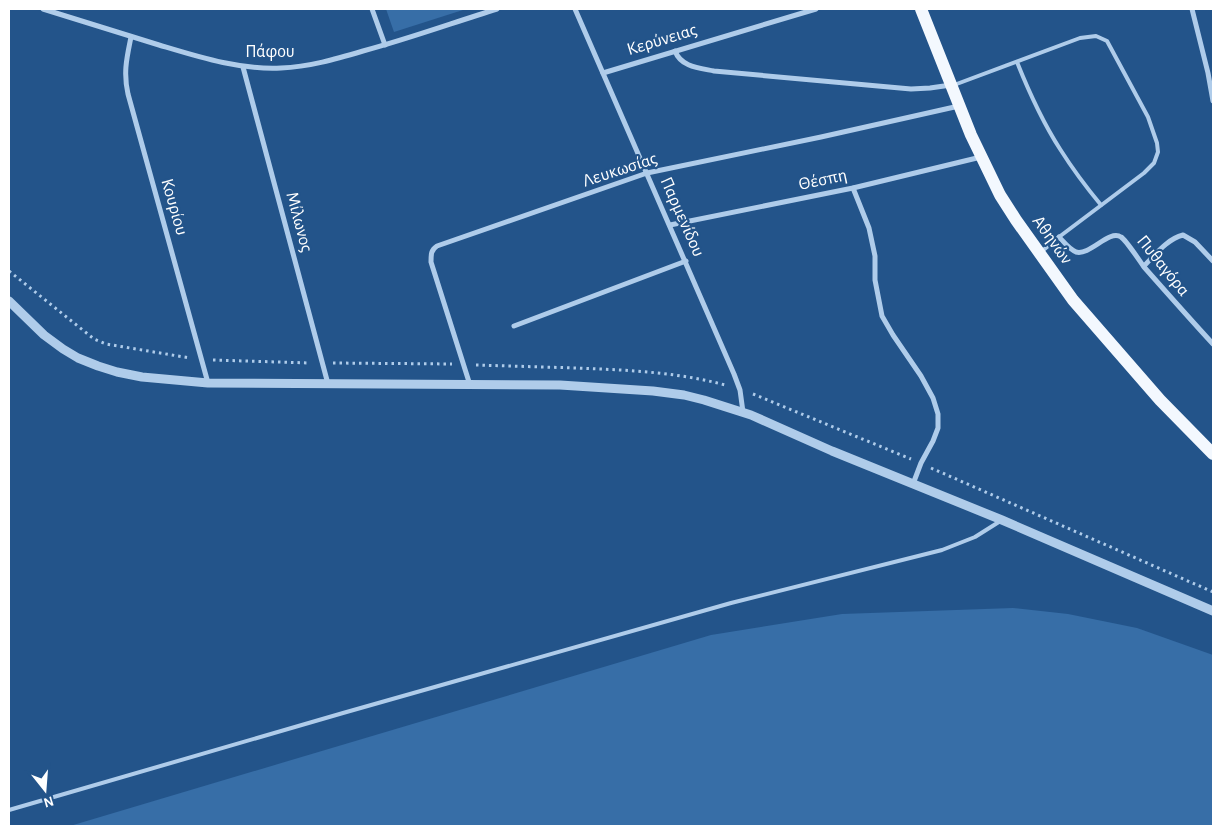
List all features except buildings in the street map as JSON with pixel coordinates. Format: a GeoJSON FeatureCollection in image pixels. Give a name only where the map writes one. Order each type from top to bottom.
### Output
{"type":"FeatureCollection","features":[{"type":"Feature","properties":{"kind":"main road","name":"Αθηνών"},"geometry":{"type":"LineString","coordinates":[[922,9],[959,106],[1007,207],[1074,300],[1160,400],[1213,454]]}},
{"type":"Feature","properties":{"kind":"street","name":"Πάφου"},"geometry":{"type":"LineString","coordinates":[[43,9],[225,64],[263,69],[296,67],[331,60],[385,45],[496,9]]}},
{"type":"Feature","properties":{"kind":"street"},"geometry":{"type":"LineString","coordinates":[[372,9],[385,45]]}},
{"type":"Feature","properties":{"kind":"street","name":"Παρμενίδου"},"geometry":{"type":"LineString","coordinates":[[575,9],[734,374],[740,390],[743,412]]}},
{"type":"Feature","properties":{"kind":"street","name":"Κερύνειας"},"geometry":{"type":"LineString","coordinates":[[603,73],[816,9]]}},
{"type":"Feature","properties":{"kind":"street"},"geometry":{"type":"LineString","coordinates":[[1192,9],[1213,101]]}},
{"type":"Feature","properties":{"kind":"street","name":"Κουρίου"},"geometry":{"type":"LineString","coordinates":[[131,37],[126,64],[126,88],[208,384]]}},
{"type":"Feature","properties":{"kind":"street"},"geometry":{"type":"LineString","coordinates":[[675,51],[677,57],[682,62],[714,71],[911,89],[952,85]]}},
{"type":"Feature","properties":{"kind":"street","name":"Μίλωνος"},"geometry":{"type":"LineString","coordinates":[[243,67],[328,384]]}},
{"type":"Feature","properties":{"kind":"street","name":"Λευκωσίας"},"geometry":{"type":"LineString","coordinates":[[470,385],[432,262],[433,249],[458,238],[556,206],[647,173],[822,137],[959,106]]}},
{"type":"Feature","properties":{"kind":"street","name":"Θέσπη"},"geometry":{"type":"LineString","coordinates":[[670,225],[853,188],[982,156]]}},
{"type":"Feature","properties":{"kind":"street"},"geometry":{"type":"LineString","coordinates":[[853,188],[869,228],[875,256],[874,280],[882,316],[921,376],[933,398],[938,414],[938,428],[934,440],[913,484]]}},
{"type":"Feature","properties":{"kind":"street","name":"Πυθαγόρα"},"geometry":{"type":"LineString","coordinates":[[1058,237],[1070,249],[1078,252],[1082,252],[1110,237],[1117,235],[1121,237],[1174,302],[1213,344]]}},
{"type":"Feature","properties":{"kind":"street"},"geometry":{"type":"LineString","coordinates":[[1144,266],[1176,237],[1183,236],[1195,242],[1213,261]]}},
{"type":"Feature","properties":{"kind":"street"},"geometry":{"type":"LineString","coordinates":[[514,326],[686,261]]}},
{"type":"Feature","properties":{"kind":"street"},"geometry":{"type":"LineString","coordinates":[[9,301],[44,335],[62,349],[98,366],[142,377],[208,384],[560,385],[653,391],[704,400],[743,412],[832,451],[1002,520],[1213,611]]}},
{"type":"Feature","properties":{"kind":"lane"},"geometry":{"type":"LineString","coordinates":[[952,85],[1080,38],[1096,36],[1107,41],[1148,117],[1157,144],[1158,152],[1154,163],[1144,173],[1058,237],[1040,254]]}},
{"type":"Feature","properties":{"kind":"lane"},"geometry":{"type":"LineString","coordinates":[[1017,62],[1029,92],[1059,148],[1100,205]]}},
{"type":"Feature","properties":{"kind":"lane"},"geometry":{"type":"LineString","coordinates":[[9,810],[731,603],[942,550],[975,537],[1002,520]]}},
{"type":"Feature","properties":{"kind":"path"},"geometry":{"type":"LineString","coordinates":[[9,271],[94,339],[106,344],[180,357],[322,363],[464,364],[611,369],[672,374],[702,379],[762,397],[922,464],[1213,592]]}},
{"type":"Feature","properties":{"kind":"shaded area"},"geometry":{"type":"Polygon","coordinates":[[[386,9],[466,9],[394,32],[386,9]]]}},
{"type":"Feature","properties":{"kind":"shaded area"},"geometry":{"type":"Polygon","coordinates":[[[1013,608],[1068,614],[1137,628],[1213,655],[1213,826],[70,826],[711,635],[842,614],[1013,608]]]}}]}
